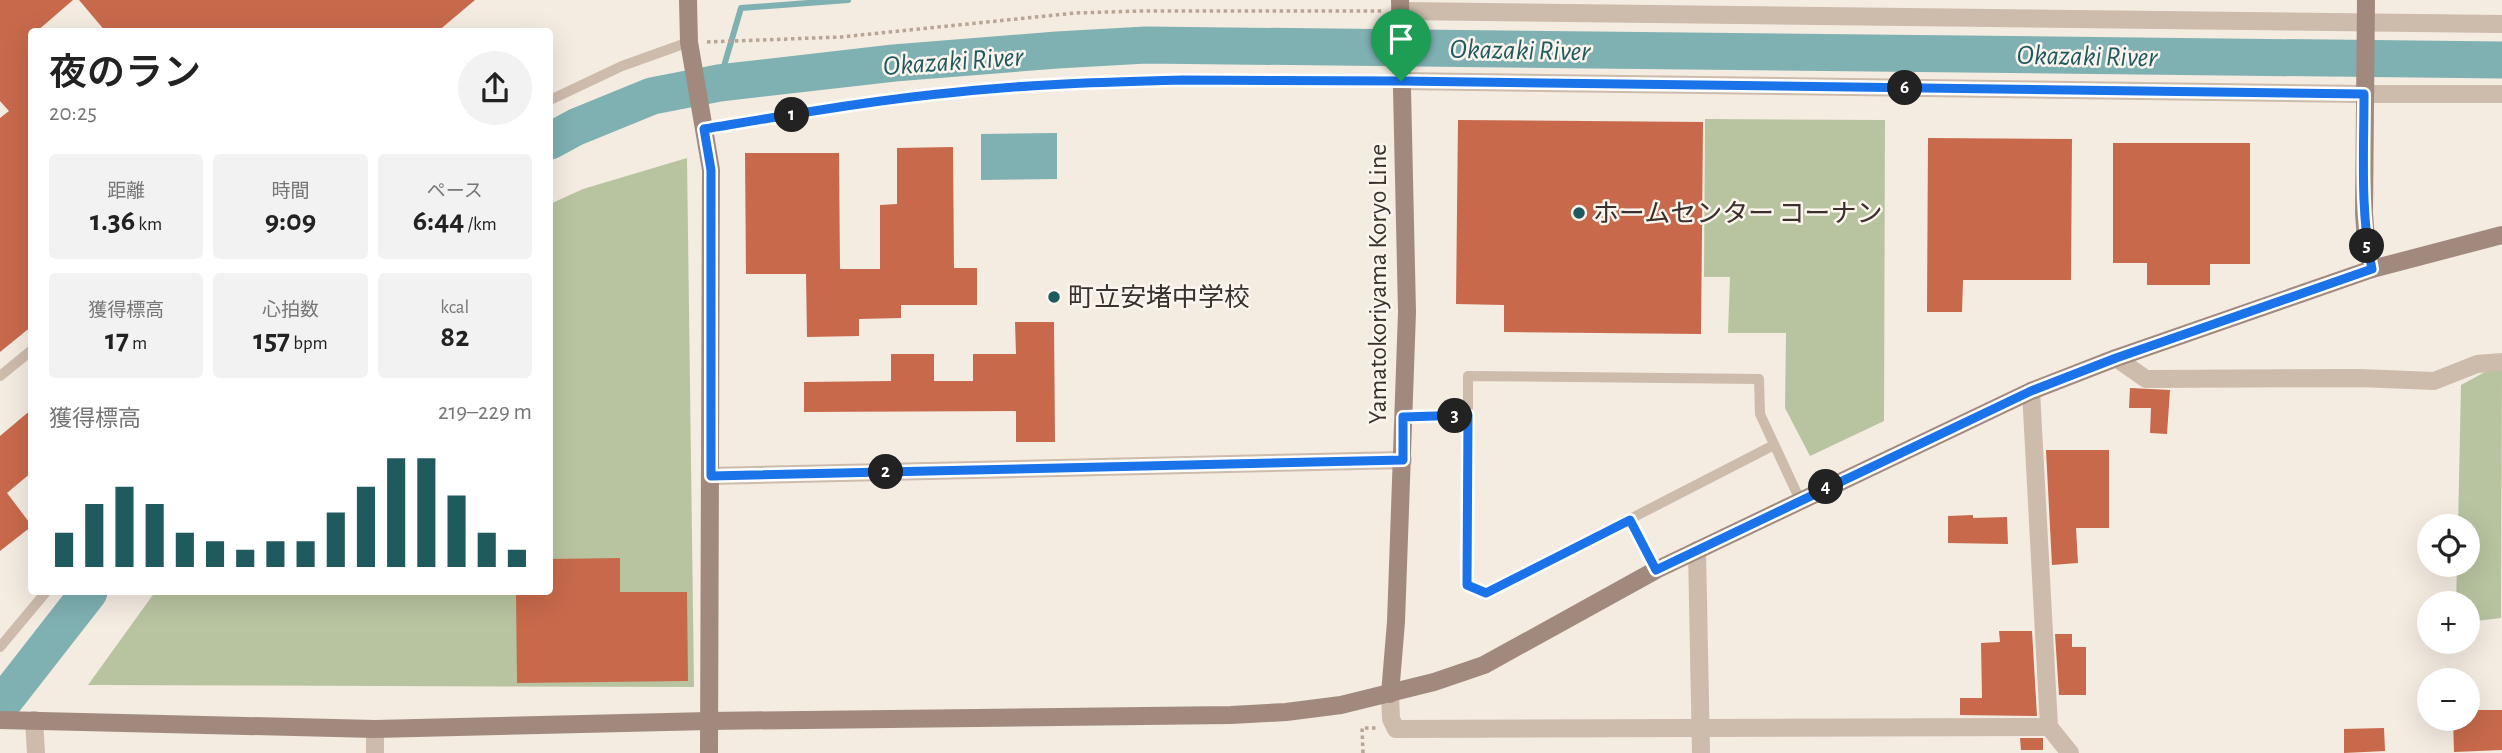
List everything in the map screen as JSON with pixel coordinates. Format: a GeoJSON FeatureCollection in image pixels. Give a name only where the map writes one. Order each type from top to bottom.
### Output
{"type":"FeatureCollection","features":[{"type":"Feature","properties":{"kind":"street"},"geometry":{"type":"LineString","coordinates":[[688,0],[690,48],[711,170],[709,753]]}},
{"type":"Feature","properties":{"kind":"street"},"geometry":{"type":"LineString","coordinates":[[2366,0],[2364,213],[2372,269]]}},
{"type":"Feature","properties":{"kind":"street"},"geometry":{"type":"LineString","coordinates":[[1400,6],[2502,24]]}},
{"type":"Feature","properties":{"kind":"street","name":"Yamatokoriyama Koryo Line"},"geometry":{"type":"LineString","coordinates":[[1390,694],[1396,622],[1407,312],[1400,6]]}},
{"type":"Feature","properties":{"kind":"street"},"geometry":{"type":"LineString","coordinates":[[1401,81],[2502,94]]}},
{"type":"Feature","properties":{"kind":"street"},"geometry":{"type":"LineString","coordinates":[[0,720],[375,729],[709,721],[1231,715],[1341,705],[1390,694],[1485,665],[1656,570],[2031,391],[2116,358],[2372,269],[2502,235]]}},
{"type":"Feature","properties":{"kind":"street"},"geometry":{"type":"LineString","coordinates":[[2116,358],[2146,379],[2359,378],[2434,381],[2477,364],[2502,362]]}},
{"type":"Feature","properties":{"kind":"street"},"geometry":{"type":"LineString","coordinates":[[2031,391],[2049,727],[2070,753]]}},
{"type":"Feature","properties":{"kind":"street"},"geometry":{"type":"LineString","coordinates":[[711,476],[1403,460]]}},
{"type":"Feature","properties":{"kind":"street"},"geometry":{"type":"LineString","coordinates":[[1698,550],[1701,753]]}},
{"type":"Feature","properties":{"kind":"street"},"geometry":{"type":"LineString","coordinates":[[1390,694],[1391,719],[1395,729],[2049,727]]}},
{"type":"Feature","properties":{"kind":"street"},"geometry":{"type":"LineString","coordinates":[[34,720],[36,753]]}},
{"type":"Feature","properties":{"kind":"street"},"geometry":{"type":"LineString","coordinates":[[375,729],[375,753]]}},
{"type":"Feature","properties":{"kind":"lane"},"geometry":{"type":"LineString","coordinates":[[553,99],[622,66],[690,48]]}},
{"type":"Feature","properties":{"kind":"lane"},"geometry":{"type":"LineString","coordinates":[[0,376],[28,353]]}},
{"type":"Feature","properties":{"kind":"lane"},"geometry":{"type":"LineString","coordinates":[[1774,444],[1486,593],[1467,585],[1468,376],[1759,379],[1760,414],[1774,444],[1800,500]]}},
{"type":"Feature","properties":{"kind":"lane"},"geometry":{"type":"LineString","coordinates":[[1403,417],[1468,415]]}},
{"type":"Feature","properties":{"kind":"lane"},"geometry":{"type":"LineString","coordinates":[[1630,520],[1656,570]]}},
{"type":"Feature","properties":{"kind":"lane"},"geometry":{"type":"LineString","coordinates":[[0,647],[43,595]]}},
{"type":"Feature","properties":{"kind":"path"},"geometry":{"type":"LineString","coordinates":[[722,41],[841,37],[1075,13],[1400,6]]}},
{"type":"Feature","properties":{"kind":"path"},"geometry":{"type":"LineString","coordinates":[[703,122],[958,92],[1061,83],[1182,80],[1401,81]]}},
{"type":"Feature","properties":{"kind":"path"},"geometry":{"type":"LineString","coordinates":[[1363,753],[1362,728],[1395,729]]}},
{"type":"Feature","properties":{"kind":"green space"},"geometry":{"type":"Polygon","coordinates":[[[1705,119],[1885,120],[1884,421],[1810,456],[1785,408],[1786,333],[1728,333],[1730,277],[1704,277],[1705,119]]]}},
{"type":"Feature","properties":{"kind":"green space"},"geometry":{"type":"Polygon","coordinates":[[[687,158],[694,687],[88,685],[153,595],[553,595],[553,203],[583,189],[687,158]]]}},
{"type":"Feature","properties":{"kind":"green space"},"geometry":{"type":"Polygon","coordinates":[[[2502,370],[2501,618],[2480,621],[2480,591],[2456,591],[2457,577],[2480,577],[2480,514],[2458,514],[2461,385],[2485,372],[2502,370]]]}},
{"type":"Feature","properties":{"kind":"water"},"geometry":{"type":"Polygon","coordinates":[[[1057,133],[1057,179],[981,180],[981,134],[1057,133]]]}},
{"type":"Feature","properties":{"kind":"building"},"geometry":{"type":"Polygon","coordinates":[[[0,0],[73,0],[41,28],[28,28],[28,329],[0,352],[0,118],[9,111],[0,101],[0,0]]]}},
{"type":"Feature","properties":{"kind":"building"},"geometry":{"type":"Polygon","coordinates":[[[79,0],[475,0],[442,28],[103,28],[79,0]]]}},
{"type":"Feature","properties":{"kind":"building","name":"ホームセンター コーナン"},"geometry":{"type":"Polygon","coordinates":[[[1458,120],[1703,122],[1701,334],[1504,332],[1504,305],[1456,304],[1458,120]]]}},
{"type":"Feature","properties":{"kind":"building"},"geometry":{"type":"Polygon","coordinates":[[[1928,138],[2072,139],[2071,280],[1963,280],[1962,312],[1927,312],[1928,138]]]}},
{"type":"Feature","properties":{"kind":"building"},"geometry":{"type":"Polygon","coordinates":[[[2113,143],[2250,143],[2250,264],[2210,264],[2210,285],[2147,285],[2147,263],[2113,263],[2113,143]]]}},
{"type":"Feature","properties":{"kind":"building"},"geometry":{"type":"Polygon","coordinates":[[[953,147],[954,268],[977,268],[977,305],[901,305],[901,318],[859,319],[859,336],[807,337],[806,274],[746,274],[745,153],[839,153],[840,269],[880,269],[880,205],[897,204],[897,148],[953,147]]]}},
{"type":"Feature","properties":{"kind":"building"},"geometry":{"type":"Polygon","coordinates":[[[1015,322],[1054,322],[1055,442],[1016,442],[1016,411],[804,412],[804,382],[891,381],[891,354],[934,354],[934,381],[973,381],[973,354],[1016,354],[1015,322]]]}},
{"type":"Feature","properties":{"kind":"building"},"geometry":{"type":"Polygon","coordinates":[[[2130,388],[2170,390],[2167,434],[2150,433],[2151,408],[2129,408],[2130,388]]]}},
{"type":"Feature","properties":{"kind":"building"},"geometry":{"type":"Polygon","coordinates":[[[28,412],[28,475],[7,493],[28,521],[28,529],[0,551],[0,436],[28,412]]]}},
{"type":"Feature","properties":{"kind":"building"},"geometry":{"type":"Polygon","coordinates":[[[2046,450],[2109,450],[2109,528],[2076,528],[2078,563],[2052,565],[2046,450]]]}},
{"type":"Feature","properties":{"kind":"building"},"geometry":{"type":"Polygon","coordinates":[[[1973,515],[1973,518],[2007,517],[2008,544],[1948,543],[1948,516],[1973,515]]]}},
{"type":"Feature","properties":{"kind":"building"},"geometry":{"type":"Polygon","coordinates":[[[620,558],[620,592],[687,592],[688,681],[517,683],[516,595],[553,595],[553,559],[620,558]]]}},
{"type":"Feature","properties":{"kind":"building"},"geometry":{"type":"Polygon","coordinates":[[[1999,631],[2032,631],[2037,716],[1960,715],[1960,698],[1982,698],[1981,643],[2000,642],[1999,631]]]}},
{"type":"Feature","properties":{"kind":"building"},"geometry":{"type":"Polygon","coordinates":[[[2055,634],[2072,634],[2072,647],[2086,647],[2086,695],[2059,695],[2055,634]]]}},
{"type":"Feature","properties":{"kind":"building"},"geometry":{"type":"Polygon","coordinates":[[[2480,710],[2502,710],[2502,750],[2454,752],[2453,731],[2480,731],[2480,710]]]}},
{"type":"Feature","properties":{"kind":"building"},"geometry":{"type":"Polygon","coordinates":[[[2384,728],[2385,751],[2344,753],[2344,729],[2384,728]]]}},
{"type":"Feature","properties":{"kind":"building"},"geometry":{"type":"Polygon","coordinates":[[[2020,738],[2043,738],[2043,750],[2021,750],[2020,738]]]}},
{"type":"Feature","properties":{"kind":"waterway"},"geometry":{"type":"LineString","coordinates":[[719,83],[741,8],[848,0]]}},
{"type":"Feature","properties":{"kind":"waterway","name":"Okazaki River"},"geometry":{"type":"LineString","coordinates":[[553,139],[576,127],[652,96],[719,83],[894,63],[1146,45],[2502,60]]}},
{"type":"Feature","properties":{"kind":"waterway","name":"Okazaki River"},"geometry":{"type":"LineString","coordinates":[[0,706],[87,595]]}},
{"type":"Feature","properties":{"kind":"place","name":"ホームセンター コーナン"},"geometry":{"type":"Point","coordinates":[1579,213]}},
{"type":"Feature","properties":{"kind":"place","name":"町立安堵中学校"},"geometry":{"type":"Point","coordinates":[1054,297]}},
{"type":"Feature","properties":{"kind":"route"},"geometry":{"type":"LineString","coordinates":[[1182,80],[1401,81],[2364,94],[2364,213],[2372,269],[2116,358],[2031,391],[1656,570],[1630,520],[1486,593],[1467,585],[1468,415],[1403,417],[1403,460],[711,476],[711,170],[704,129],[853,105],[1061,83],[1182,80]]}}]}
